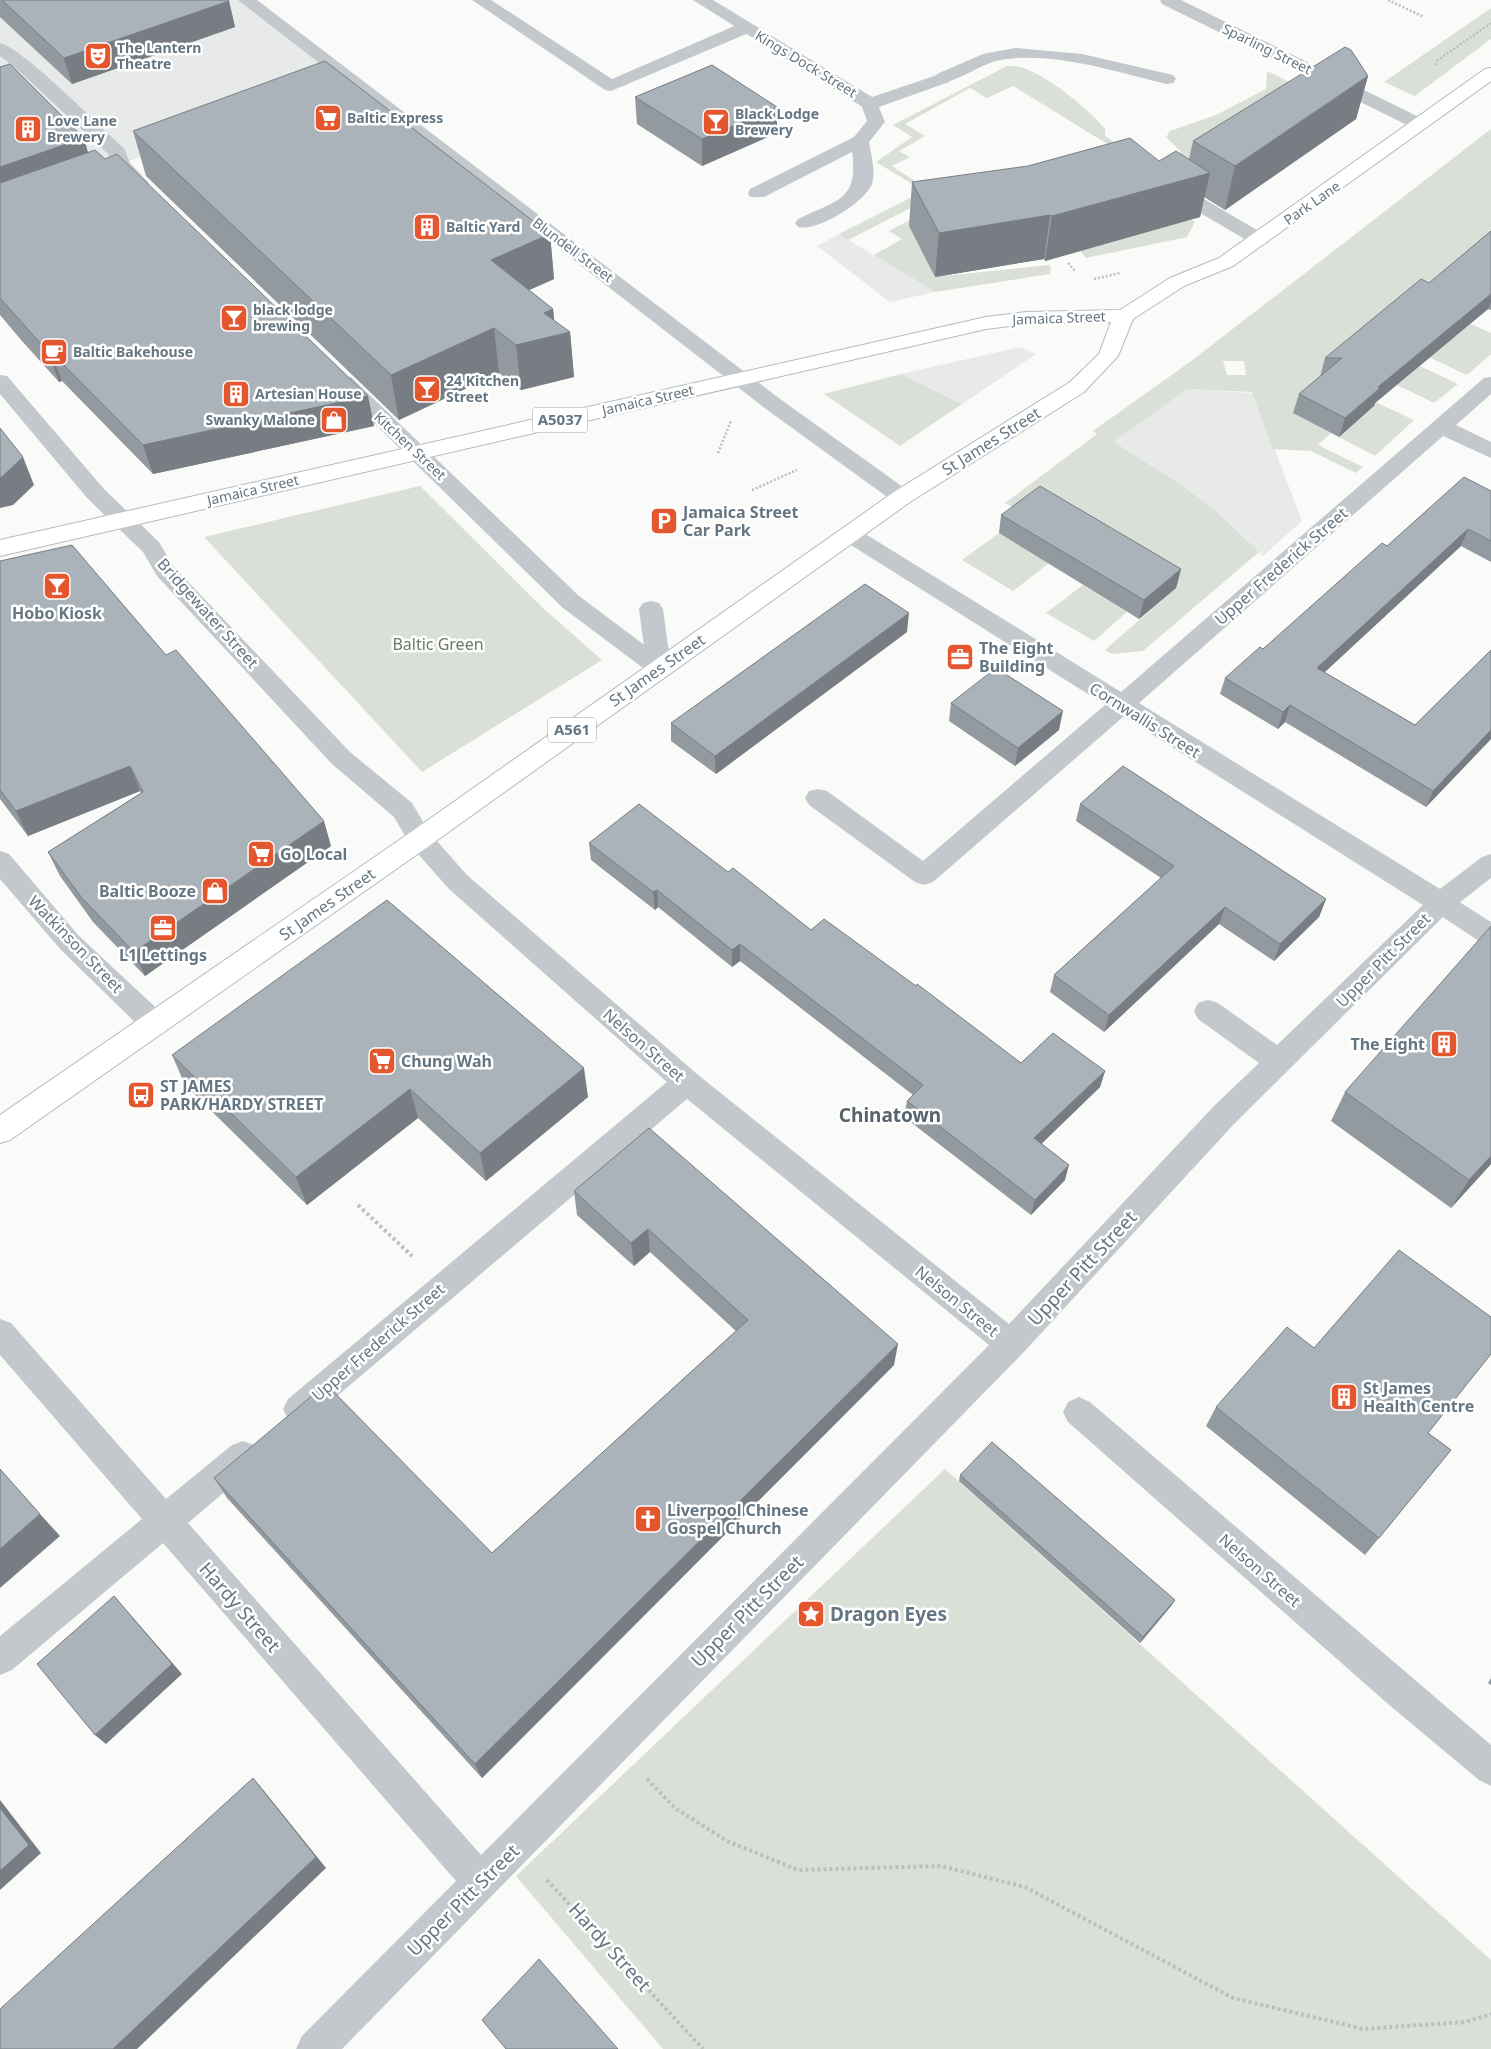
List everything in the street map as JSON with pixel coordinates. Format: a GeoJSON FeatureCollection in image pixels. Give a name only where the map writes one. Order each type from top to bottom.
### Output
{"type":"FeatureCollection","features":[{"type":"Feature","properties":{"kind":"main road","name":"Park Lane"},"geometry":{"type":"LineString","coordinates":[[1124,316],[1177,282],[1214,269],[1260,240],[1421,126],[1491,73]]}},
{"type":"Feature","properties":{"kind":"main road","name":"Jamaica Street"},"geometry":{"type":"LineString","coordinates":[[0,548],[741,378],[986,324],[1026,318],[1124,316]]}},
{"type":"Feature","properties":{"kind":"main road","name":"St James Street"},"geometry":{"type":"LineString","coordinates":[[0,1131],[420,839],[902,497],[1078,387],[1108,356],[1124,316]]}},
{"type":"Feature","properties":{"kind":"street","name":"Blundell Street"},"geometry":{"type":"LineString","coordinates":[[246,0],[341,82],[741,378],[773,404],[902,497]]}},
{"type":"Feature","properties":{"kind":"street"},"geometry":{"type":"LineString","coordinates":[[480,0],[612,86],[745,28]]}},
{"type":"Feature","properties":{"kind":"street","name":"Kings Dock Street"},"geometry":{"type":"LineString","coordinates":[[701,0],[870,104],[943,78],[996,56],[1030,54],[1092,61],[1167,79]]}},
{"type":"Feature","properties":{"kind":"street","name":"Sparling Street"},"geometry":{"type":"LineString","coordinates":[[1168,0],[1421,126]]}},
{"type":"Feature","properties":{"kind":"street"},"geometry":{"type":"LineString","coordinates":[[0,48],[17,70],[117,152],[120,165],[156,198]]}},
{"type":"Feature","properties":{"kind":"street"},"geometry":{"type":"LineString","coordinates":[[757,193],[860,141],[876,122],[870,104]]}},
{"type":"Feature","properties":{"kind":"street"},"geometry":{"type":"LineString","coordinates":[[805,224],[852,198],[860,188],[864,178],[860,141]]}},
{"type":"Feature","properties":{"kind":"street"},"geometry":{"type":"LineString","coordinates":[[1157,178],[1212,214],[1260,240]]}},
{"type":"Feature","properties":{"kind":"street","name":"Kitchen Street"},"geometry":{"type":"LineString","coordinates":[[330,369],[571,602],[659,668]]}},
{"type":"Feature","properties":{"kind":"street","name":"Bridgewater Street"},"geometry":{"type":"LineString","coordinates":[[0,381],[96,494],[151,547],[166,571],[341,758],[402,810],[420,839]]}},
{"type":"Feature","properties":{"kind":"street","name":"Upper Frederick Street"},"geometry":{"type":"LineString","coordinates":[[818,798],[924,875],[1491,383]]}},
{"type":"Feature","properties":{"kind":"street"},"geometry":{"type":"LineString","coordinates":[[1441,426],[1491,451]]}},
{"type":"Feature","properties":{"kind":"street","name":"Cornwallis Street"},"geometry":{"type":"LineString","coordinates":[[851,535],[1491,936]]}},
{"type":"Feature","properties":{"kind":"street"},"geometry":{"type":"LineString","coordinates":[[651,609],[659,668]]}},
{"type":"Feature","properties":{"kind":"street","name":"Nelson Street"},"geometry":{"type":"LineString","coordinates":[[420,839],[458,882],[686,1082],[1011,1344]]}},
{"type":"Feature","properties":{"kind":"street","name":"Watkinson Street"},"geometry":{"type":"LineString","coordinates":[[0,861],[70,943],[155,1024]]}},
{"type":"Feature","properties":{"kind":"street","name":"Upper Pitt Street"},"geometry":{"type":"LineString","coordinates":[[315,2049],[1011,1344],[1224,1115],[1441,903],[1491,864]]}},
{"type":"Feature","properties":{"kind":"street"},"geometry":{"type":"LineString","coordinates":[[1208,1011],[1279,1062]]}},
{"type":"Feature","properties":{"kind":"street","name":"Upper Frederick Street"},"geometry":{"type":"LineString","coordinates":[[0,1658],[165,1522],[686,1082]]}},
{"type":"Feature","properties":{"kind":"street","name":"Hardy Street"},"geometry":{"type":"LineString","coordinates":[[0,1333],[480,1881]]}},
{"type":"Feature","properties":{"kind":"street","name":"Nelson Street"},"geometry":{"type":"LineString","coordinates":[[1079,1412],[1400,1692],[1491,1768]]}},
{"type":"Feature","properties":{"kind":"path"},"geometry":{"type":"LineString","coordinates":[[1388,0],[1424,17]]}},
{"type":"Feature","properties":{"kind":"path"},"geometry":{"type":"LineString","coordinates":[[1068,263],[1075,270]]}},
{"type":"Feature","properties":{"kind":"path"},"geometry":{"type":"LineString","coordinates":[[718,453],[732,419]]}},
{"type":"Feature","properties":{"kind":"path"},"geometry":{"type":"LineString","coordinates":[[752,490],[799,469]]}},
{"type":"Feature","properties":{"kind":"path"},"geometry":{"type":"LineString","coordinates":[[358,1206],[444,1285]]}},
{"type":"Feature","properties":{"kind":"path"},"geometry":{"type":"LineString","coordinates":[[615,1745],[675,1808],[727,1841],[798,1870],[941,1866],[1025,1887],[1233,1998],[1363,2029],[1465,2022],[1491,2014]]}},
{"type":"Feature","properties":{"kind":"path","name":"Hardy Street"},"geometry":{"type":"LineString","coordinates":[[516,1847],[573,1906],[703,2049]]}},
{"type":"Feature","properties":{"kind":"shaded area"},"geometry":{"type":"Polygon","coordinates":[[[0,0],[247,0],[350,79],[0,209],[0,0]]]}},
{"type":"Feature","properties":{"kind":"shaded area"},"geometry":{"type":"Polygon","coordinates":[[[839,234],[935,292],[890,302],[817,246],[839,234]]]}},
{"type":"Feature","properties":{"kind":"shaded area"},"geometry":{"type":"Polygon","coordinates":[[[1020,347],[1036,354],[962,404],[901,374],[1020,347]]]}},
{"type":"Feature","properties":{"kind":"shaded area"},"geometry":{"type":"Polygon","coordinates":[[[1187,389],[1253,393],[1302,521],[1263,556],[1217,512],[1183,486],[1114,442],[1187,389]]]}},
{"type":"Feature","properties":{"kind":"green space"},"geometry":{"type":"Polygon","coordinates":[[[1491,8],[1491,39],[1415,96],[1384,82],[1491,8]]]}},
{"type":"Feature","properties":{"kind":"green space"},"geometry":{"type":"Polygon","coordinates":[[[1007,66],[1024,68],[1058,87],[1098,121],[1105,129],[1105,136],[1128,152],[1122,153],[1013,86],[987,98],[970,88],[905,124],[925,136],[899,151],[910,157],[892,166],[936,195],[848,240],[839,234],[924,191],[876,162],[912,137],[893,125],[1007,66]]]}},
{"type":"Feature","properties":{"kind":"green space"},"geometry":{"type":"Polygon","coordinates":[[[1267,71],[1326,100],[1171,172],[1160,167],[1181,152],[1166,137],[1170,131],[1216,115],[1266,89],[1267,71]]]}},
{"type":"Feature","properties":{"kind":"green space"},"geometry":{"type":"Polygon","coordinates":[[[1491,129],[1491,257],[1371,400],[1414,420],[1375,456],[1339,437],[1374,407],[1294,413],[1331,433],[1318,445],[1363,467],[1356,473],[1311,451],[1273,449],[1252,392],[1187,389],[1114,442],[1183,486],[1217,512],[1259,552],[1143,651],[1112,654],[1105,650],[1176,588],[1005,503],[1097,434],[1093,431],[1194,359],[1491,129]],[[1223,361],[1227,375],[1246,375],[1244,361],[1223,361]]]}},
{"type":"Feature","properties":{"kind":"green space"},"geometry":{"type":"Polygon","coordinates":[[[1130,181],[1195,222],[1187,237],[1086,258],[1080,251],[1174,224],[1130,181]]]}},
{"type":"Feature","properties":{"kind":"green space"},"geometry":{"type":"Polygon","coordinates":[[[939,205],[934,277],[1049,265],[1051,268],[1050,274],[935,292],[874,255],[902,239],[889,231],[939,205]]]}},
{"type":"Feature","properties":{"kind":"green space"},"geometry":{"type":"Polygon","coordinates":[[[1471,324],[1491,333],[1491,354],[1467,375],[1424,355],[1442,340],[1448,342],[1471,324]]]}},
{"type":"Feature","properties":{"kind":"green space"},"geometry":{"type":"Polygon","coordinates":[[[1420,366],[1458,384],[1434,403],[1397,385],[1420,366]]]}},
{"type":"Feature","properties":{"kind":"green space"},"geometry":{"type":"Polygon","coordinates":[[[901,374],[962,404],[900,446],[824,394],[901,374]]]}},
{"type":"Feature","properties":{"kind":"green space","name":"Baltic Green"},"geometry":{"type":"Polygon","coordinates":[[[420,486],[544,609],[602,660],[422,772],[204,537],[420,486]]]}},
{"type":"Feature","properties":{"kind":"green space"},"geometry":{"type":"Polygon","coordinates":[[[999,533],[1049,563],[1013,591],[962,560],[999,533]]]}},
{"type":"Feature","properties":{"kind":"green space"},"geometry":{"type":"Polygon","coordinates":[[[1083,585],[1127,612],[1094,641],[1046,613],[1083,585]]]}},
{"type":"Feature","properties":{"kind":"green space"},"geometry":{"type":"Polygon","coordinates":[[[945,1469],[1491,1960],[1491,2049],[663,2049],[516,1876],[945,1469]]]}},
{"type":"Feature","properties":{"kind":"building"},"geometry":{"type":"Polygon","coordinates":[[[2,0],[228,0],[229,1],[64,58],[2,0]]]}},
{"type":"Feature","properties":{"kind":"building"},"geometry":{"type":"Polygon","coordinates":[[[1345,47],[1351,50],[1368,76],[1235,166],[1193,141],[1345,47]]]}},
{"type":"Feature","properties":{"kind":"building"},"geometry":{"type":"Polygon","coordinates":[[[325,61],[550,234],[491,260],[553,309],[544,313],[570,332],[516,345],[494,328],[391,375],[133,131],[325,61]]]}},
{"type":"Feature","properties":{"kind":"building","name":"Love Lane Brewery"},"geometry":{"type":"Polygon","coordinates":[[[10,64],[84,138],[0,167],[0,67],[10,64]]]}},
{"type":"Feature","properties":{"kind":"building"},"geometry":{"type":"Polygon","coordinates":[[[712,65],[777,107],[702,139],[635,97],[712,65]]]}},
{"type":"Feature","properties":{"kind":"building"},"geometry":{"type":"Polygon","coordinates":[[[1130,138],[1159,161],[1176,151],[1210,173],[1052,216],[939,233],[912,182],[1028,166],[1130,138]]]}},
{"type":"Feature","properties":{"kind":"building"},"geometry":{"type":"Polygon","coordinates":[[[95,150],[105,159],[117,154],[368,396],[143,445],[51,352],[49,353],[0,298],[0,183],[95,150]]]}},
{"type":"Feature","properties":{"kind":"building"},"geometry":{"type":"Polygon","coordinates":[[[1491,231],[1491,294],[1378,387],[1380,388],[1345,418],[1299,394],[1342,358],[1325,358],[1421,279],[1429,283],[1491,231]]]}},
{"type":"Feature","properties":{"kind":"building"},"geometry":{"type":"Polygon","coordinates":[[[0,428],[23,457],[2,477],[0,477],[0,428]]]}},
{"type":"Feature","properties":{"kind":"building"},"geometry":{"type":"Polygon","coordinates":[[[1464,477],[1491,491],[1491,541],[1468,529],[1317,668],[1415,725],[1491,650],[1491,730],[1433,791],[1290,705],[1283,712],[1225,678],[1260,647],[1263,649],[1382,543],[1387,546],[1464,477]]]}},
{"type":"Feature","properties":{"kind":"building"},"geometry":{"type":"Polygon","coordinates":[[[1040,486],[1181,569],[1144,600],[1001,515],[1040,486]]]}},
{"type":"Feature","properties":{"kind":"building"},"geometry":{"type":"Polygon","coordinates":[[[72,545],[166,655],[176,650],[324,821],[134,952],[82,898],[48,852],[143,792],[130,766],[16,811],[0,790],[0,561],[72,545]]]}},
{"type":"Feature","properties":{"kind":"building"},"geometry":{"type":"Polygon","coordinates":[[[865,584],[909,613],[715,756],[671,723],[865,584]]]}},
{"type":"Feature","properties":{"kind":"building"},"geometry":{"type":"Polygon","coordinates":[[[996,668],[1063,711],[1018,748],[951,703],[996,668]]]}},
{"type":"Feature","properties":{"kind":"building"},"geometry":{"type":"Polygon","coordinates":[[[1123,766],[1326,899],[1280,944],[1225,907],[1109,1015],[1054,975],[1174,866],[1080,804],[1123,766]]]}},
{"type":"Feature","properties":{"kind":"building"},"geometry":{"type":"Polygon","coordinates":[[[639,804],[728,872],[733,868],[811,930],[824,919],[916,986],[917,984],[1021,1063],[1053,1033],[1105,1071],[1034,1138],[1069,1165],[1035,1200],[907,1101],[923,1085],[740,944],[732,950],[657,890],[653,892],[589,843],[639,804]]]}},
{"type":"Feature","properties":{"kind":"building","name":"Chung Wah"},"geometry":{"type":"Polygon","coordinates":[[[387,900],[584,1068],[480,1153],[410,1089],[296,1177],[172,1055],[387,900]]]}},
{"type":"Feature","properties":{"kind":"building","name":"The Eight"},"geometry":{"type":"Polygon","coordinates":[[[1491,926],[1491,1156],[1469,1180],[1345,1092],[1491,926]]]}},
{"type":"Feature","properties":{"kind":"building"},"geometry":{"type":"Polygon","coordinates":[[[649,1128],[898,1344],[475,1764],[214,1478],[326,1384],[492,1553],[748,1320],[648,1229],[631,1243],[574,1191],[649,1128]]]}},
{"type":"Feature","properties":{"kind":"building","name":"St James Health Centre"},"geometry":{"type":"Polygon","coordinates":[[[1399,1250],[1491,1317],[1491,1354],[1428,1433],[1451,1450],[1379,1538],[1216,1407],[1287,1327],[1314,1348],[1399,1250]]]}},
{"type":"Feature","properties":{"kind":"building"},"geometry":{"type":"Polygon","coordinates":[[[992,1442],[1175,1600],[1143,1637],[960,1475],[992,1442]]]}},
{"type":"Feature","properties":{"kind":"building"},"geometry":{"type":"Polygon","coordinates":[[[0,1469],[40,1514],[0,1549],[0,1469]]]}},
{"type":"Feature","properties":{"kind":"building"},"geometry":{"type":"Polygon","coordinates":[[[114,1596],[172,1664],[95,1735],[37,1664],[114,1596]]]}},
{"type":"Feature","properties":{"kind":"building"},"geometry":{"type":"Polygon","coordinates":[[[253,1778],[316,1857],[113,2049],[0,2049],[0,2009],[253,1778]]]}},
{"type":"Feature","properties":{"kind":"building"},"geometry":{"type":"Polygon","coordinates":[[[0,1808],[29,1845],[0,1871],[0,1808]]]}},
{"type":"Feature","properties":{"kind":"building"},"geometry":{"type":"Polygon","coordinates":[[[539,1959],[618,2049],[506,2049],[482,2020],[539,1959]]]}},
{"type":"Feature","properties":{"kind":"place","name":"The Lantern Theatre"},"geometry":{"type":"Point","coordinates":[98,56]}},
{"type":"Feature","properties":{"kind":"place","name":"Baltic Express"},"geometry":{"type":"Point","coordinates":[328,118]}},
{"type":"Feature","properties":{"kind":"place","name":"Black Lodge Brewery"},"geometry":{"type":"Point","coordinates":[716,122]}},
{"type":"Feature","properties":{"kind":"place","name":"Love Lane Brewery"},"geometry":{"type":"Point","coordinates":[28,129]}},
{"type":"Feature","properties":{"kind":"place","name":"Baltic Yard"},"geometry":{"type":"Point","coordinates":[427,227]}},
{"type":"Feature","properties":{"kind":"place","name":"black lodge brewing"},"geometry":{"type":"Point","coordinates":[234,318]}},
{"type":"Feature","properties":{"kind":"place","name":"Baltic Bakehouse"},"geometry":{"type":"Point","coordinates":[54,352]}},
{"type":"Feature","properties":{"kind":"place","name":"24 Kitchen Street"},"geometry":{"type":"Point","coordinates":[427,389]}},
{"type":"Feature","properties":{"kind":"place","name":"Artesian House"},"geometry":{"type":"Point","coordinates":[236,394]}},
{"type":"Feature","properties":{"kind":"place","name":"Swanky Malone"},"geometry":{"type":"Point","coordinates":[334,420]}},
{"type":"Feature","properties":{"kind":"place","name":"Jamaica Street Car Park"},"geometry":{"type":"Point","coordinates":[664,521]}},
{"type":"Feature","properties":{"kind":"place","name":"Hobo Kiosk"},"geometry":{"type":"Point","coordinates":[57,586]}},
{"type":"Feature","properties":{"kind":"place","name":"The Eight Building"},"geometry":{"type":"Point","coordinates":[960,657]}},
{"type":"Feature","properties":{"kind":"place","name":"Go Local"},"geometry":{"type":"Point","coordinates":[261,854]}},
{"type":"Feature","properties":{"kind":"place","name":"Baltic Booze"},"geometry":{"type":"Point","coordinates":[215,891]}},
{"type":"Feature","properties":{"kind":"place","name":"L1 Lettings"},"geometry":{"type":"Point","coordinates":[163,928]}},
{"type":"Feature","properties":{"kind":"place","name":"The Eight"},"geometry":{"type":"Point","coordinates":[1444,1044]}},
{"type":"Feature","properties":{"kind":"place","name":"Chung Wah"},"geometry":{"type":"Point","coordinates":[382,1061]}},
{"type":"Feature","properties":{"kind":"place","name":"ST JAMES PARK/HARDY STREET"},"geometry":{"type":"Point","coordinates":[141,1095]}},
{"type":"Feature","properties":{"kind":"place","name":"St James Health Centre"},"geometry":{"type":"Point","coordinates":[1344,1397]}},
{"type":"Feature","properties":{"kind":"place","name":"Liverpool Chinese Gospel Church"},"geometry":{"type":"Point","coordinates":[648,1519]}},
{"type":"Feature","properties":{"kind":"place","name":"Dragon Eyes"},"geometry":{"type":"Point","coordinates":[811,1614]}},
{"type":"Feature","properties":{"kind":"district","name":"Chinatown"},"geometry":{"type":"Point","coordinates":[890,1115]}}]}
